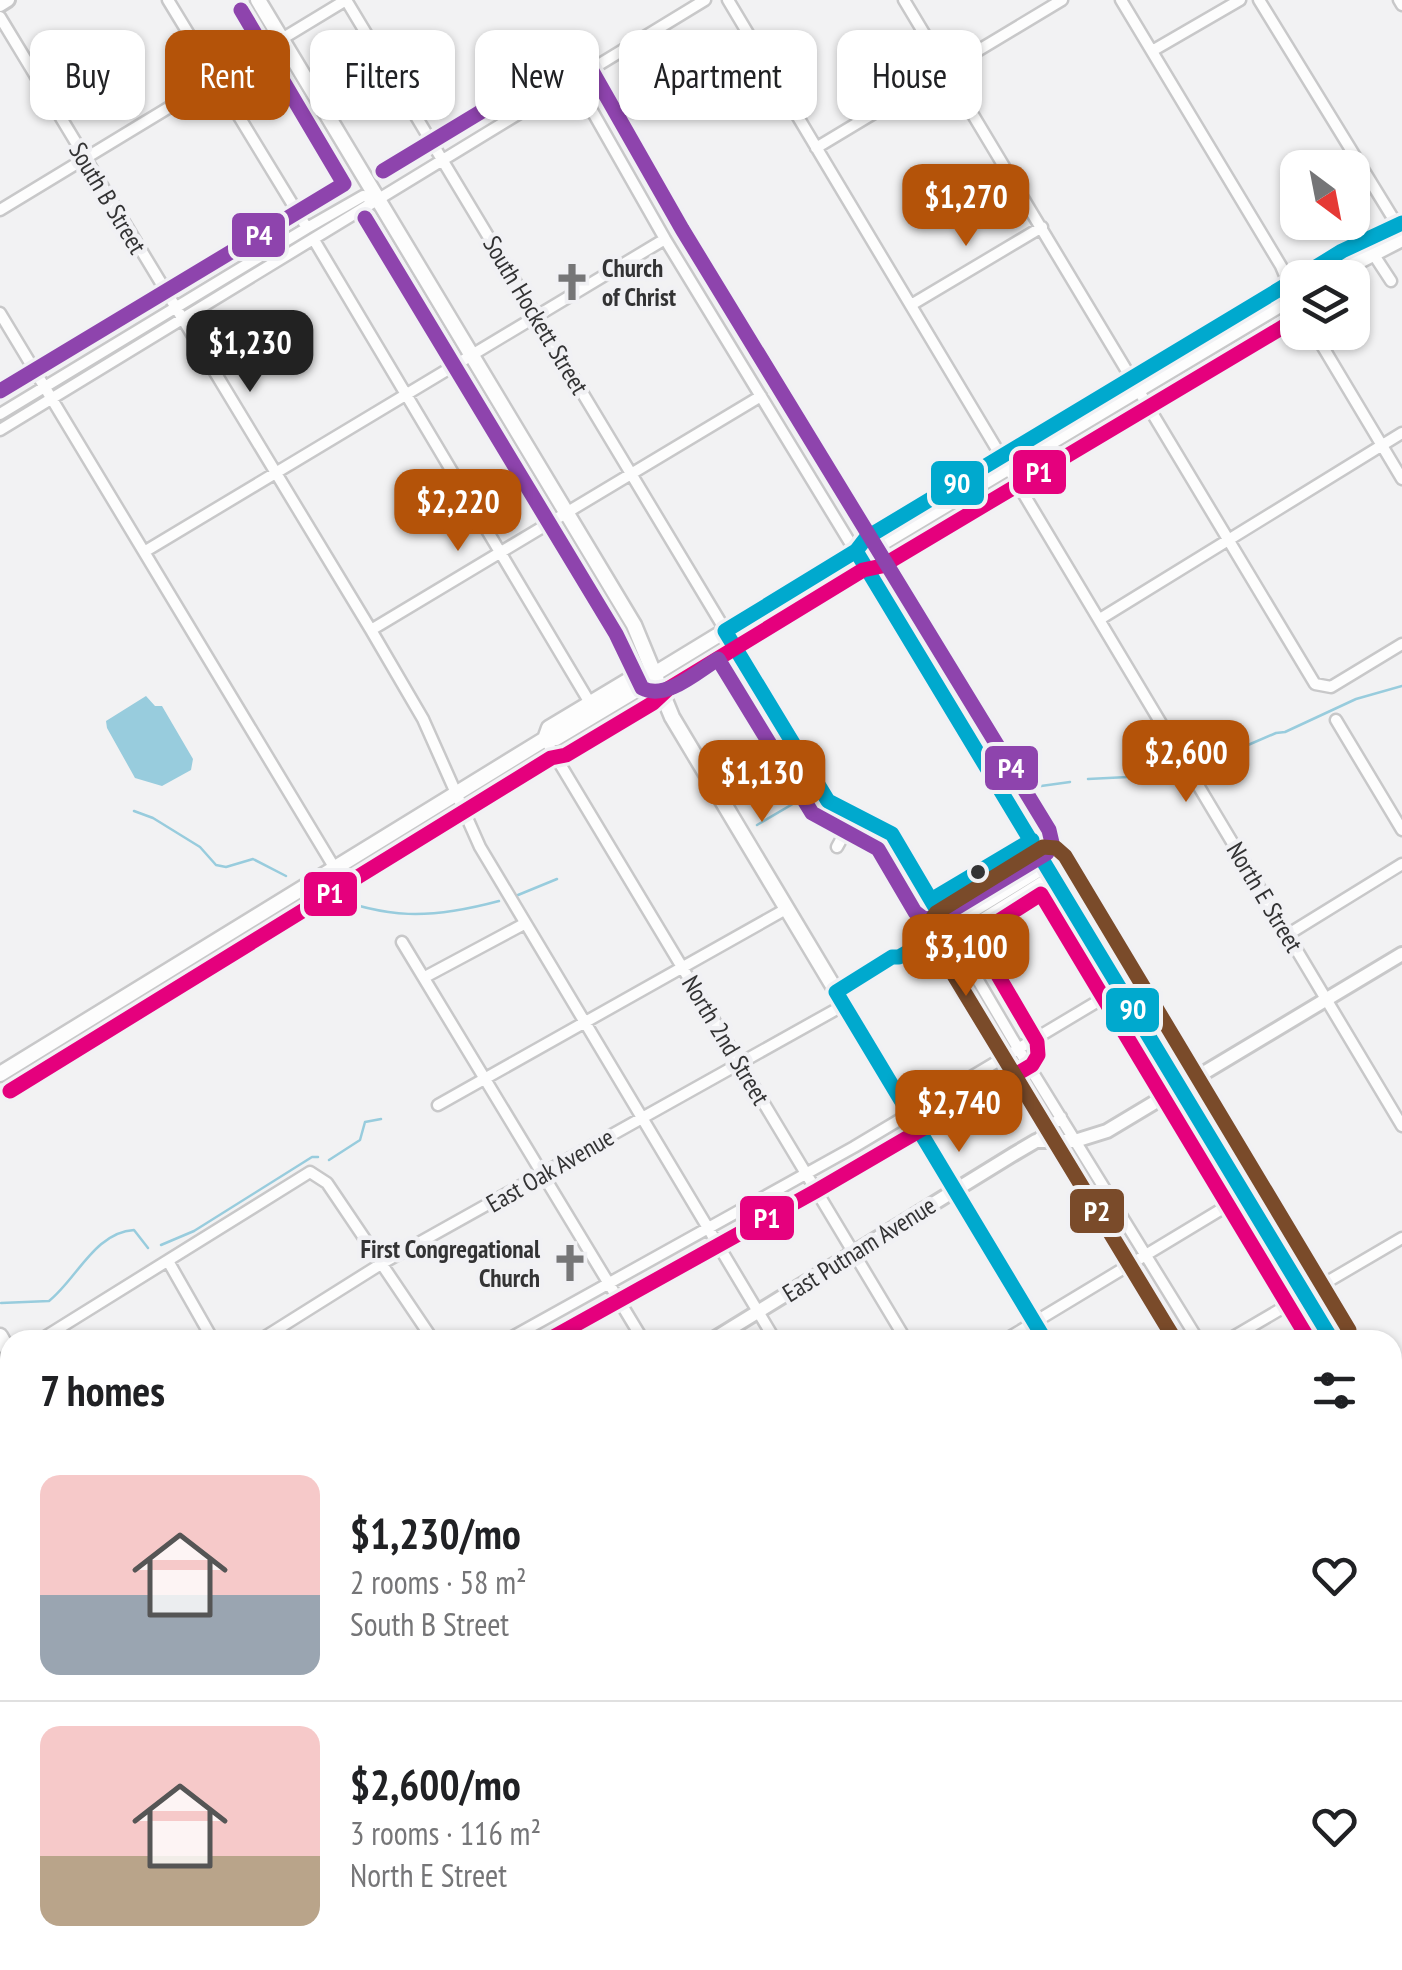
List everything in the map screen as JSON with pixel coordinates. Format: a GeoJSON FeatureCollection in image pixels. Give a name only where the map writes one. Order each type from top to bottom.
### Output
{"type":"FeatureCollection","features":[{"type":"Feature","properties":{"kind":"main road"},"geometry":{"type":"LineString","coordinates":[[258,0],[276,30]]}},
{"type":"Feature","properties":{"kind":"main road"},"geometry":{"type":"LineString","coordinates":[[290,53],[634,625],[672,717],[1039,1330]]}},
{"type":"Feature","properties":{"kind":"main road"},"geometry":{"type":"LineString","coordinates":[[1358,260],[1401,230]]}},
{"type":"Feature","properties":{"kind":"main road"},"geometry":{"type":"LineString","coordinates":[[1336,260],[1354,245],[1401,230]]}},
{"type":"Feature","properties":{"kind":"main road"},"geometry":{"type":"LineString","coordinates":[[0,1074],[545,739],[556,738],[643,686],[656,673],[856,551],[872,549],[1135,384],[1230,318],[1280,299]]}},
{"type":"Feature","properties":{"kind":"main road"},"geometry":{"type":"LineString","coordinates":[[1135,384],[1204,350],[1280,303]]}},
{"type":"Feature","properties":{"kind":"main road"},"geometry":{"type":"LineString","coordinates":[[1204,350],[1204,343],[1220,334],[1230,318]]}},
{"type":"Feature","properties":{"kind":"main road"},"geometry":{"type":"LineString","coordinates":[[545,739],[549,728],[590,703],[639,674],[656,673]]}},
{"type":"Feature","properties":{"kind":"street"},"geometry":{"type":"LineString","coordinates":[[0,5],[8,0]]}},
{"type":"Feature","properties":{"kind":"street"},"geometry":{"type":"LineString","coordinates":[[168,0],[186,30]]}},
{"type":"Feature","properties":{"kind":"street"},"geometry":{"type":"LineString","coordinates":[[290,35],[346,0]]}},
{"type":"Feature","properties":{"kind":"street","name":"South Hockett Street"},"geometry":{"type":"LineString","coordinates":[[346,0],[828,801],[892,834],[1019,1050],[1192,1330]]}},
{"type":"Feature","properties":{"kind":"street"},"geometry":{"type":"LineString","coordinates":[[599,64],[705,0]]}},
{"type":"Feature","properties":{"kind":"street","name":"North E Street"},"geometry":{"type":"LineString","coordinates":[[728,0],[1326,1000],[1397,1106],[1402,1126]]}},
{"type":"Feature","properties":{"kind":"street"},"geometry":{"type":"LineString","coordinates":[[904,0],[922,30]]}},
{"type":"Feature","properties":{"kind":"street"},"geometry":{"type":"LineString","coordinates":[[982,48],[1062,0]]}},
{"type":"Feature","properties":{"kind":"street"},"geometry":{"type":"LineString","coordinates":[[1121,0],[1280,270]]}},
{"type":"Feature","properties":{"kind":"street"},"geometry":{"type":"LineString","coordinates":[[1152,51],[1240,0]]}},
{"type":"Feature","properties":{"kind":"street"},"geometry":{"type":"LineString","coordinates":[[1259,0],[1401,230]]}},
{"type":"Feature","properties":{"kind":"street","name":"South B Street"},"geometry":{"type":"LineString","coordinates":[[0,17],[371,630],[423,719],[480,847],[769,1330]]}},
{"type":"Feature","properties":{"kind":"street"},"geometry":{"type":"LineString","coordinates":[[0,210],[165,111]]}},
{"type":"Feature","properties":{"kind":"street"},"geometry":{"type":"LineString","coordinates":[[241,120],[307,228]]}},
{"type":"Feature","properties":{"kind":"street"},"geometry":{"type":"LineString","coordinates":[[0,430],[370,207],[376,198],[505,120]]}},
{"type":"Feature","properties":{"kind":"street"},"geometry":{"type":"LineString","coordinates":[[597,120],[665,238],[1326,1330]]}},
{"type":"Feature","properties":{"kind":"street"},"geometry":{"type":"LineString","coordinates":[[816,148],[863,120]]}},
{"type":"Feature","properties":{"kind":"street"},"geometry":{"type":"LineString","coordinates":[[977,120],[1315,684],[1331,687],[1402,644]]}},
{"type":"Feature","properties":{"kind":"street"},"geometry":{"type":"LineString","coordinates":[[0,414],[307,228],[363,196],[376,198]]}},
{"type":"Feature","properties":{"kind":"street"},"geometry":{"type":"LineString","coordinates":[[911,305],[1042,226]]}},
{"type":"Feature","properties":{"kind":"street"},"geometry":{"type":"LineString","coordinates":[[144,552],[665,238]]}},
{"type":"Feature","properties":{"kind":"street"},"geometry":{"type":"LineString","coordinates":[[314,240],[590,703]]}},
{"type":"Feature","properties":{"kind":"street"},"geometry":{"type":"LineString","coordinates":[[1372,252],[1390,282]]}},
{"type":"Feature","properties":{"kind":"street"},"geometry":{"type":"LineString","coordinates":[[0,313],[334,867]]}},
{"type":"Feature","properties":{"kind":"street"},"geometry":{"type":"LineString","coordinates":[[1325,350],[1402,479]]}},
{"type":"Feature","properties":{"kind":"street"},"geometry":{"type":"LineString","coordinates":[[371,630],[761,396]]}},
{"type":"Feature","properties":{"kind":"street"},"geometry":{"type":"LineString","coordinates":[[1100,619],[1402,434]]}},
{"type":"Feature","properties":{"kind":"street"},"geometry":{"type":"LineString","coordinates":[[1336,720],[1402,830]]}},
{"type":"Feature","properties":{"kind":"street","name":"North 2nd Street"},"geometry":{"type":"LineString","coordinates":[[545,739],[900,1330]]}},
{"type":"Feature","properties":{"kind":"street"},"geometry":{"type":"LineString","coordinates":[[836,847],[848,827],[869,820]]}},
{"type":"Feature","properties":{"kind":"street"},"geometry":{"type":"LineString","coordinates":[[1288,934],[1402,864]]}},
{"type":"Feature","properties":{"kind":"street","name":"East Oak Avenue"},"geometry":{"type":"LineString","coordinates":[[276,1330],[382,1264],[739,1064],[840,999],[892,957],[899,957],[1051,871]]}},
{"type":"Feature","properties":{"kind":"street"},"geometry":{"type":"LineString","coordinates":[[438,1105],[786,909]]}},
{"type":"Feature","properties":{"kind":"street"},"geometry":{"type":"LineString","coordinates":[[425,977],[524,924]]}},
{"type":"Feature","properties":{"kind":"street"},"geometry":{"type":"LineString","coordinates":[[402,942],[637,1330]]}},
{"type":"Feature","properties":{"kind":"street"},"geometry":{"type":"LineString","coordinates":[[1036,1141],[1075,1140],[1107,1131],[1402,954]]}},
{"type":"Feature","properties":{"kind":"street"},"geometry":{"type":"LineString","coordinates":[[525,1330],[806,1174],[1120,988]]}},
{"type":"Feature","properties":{"kind":"street"},"geometry":{"type":"LineString","coordinates":[[1036,1141],[1060,1117]]}},
{"type":"Feature","properties":{"kind":"street","name":"East Putnam Avenue"},"geometry":{"type":"LineString","coordinates":[[728,1330],[1036,1141]]}},
{"type":"Feature","properties":{"kind":"street"},"geometry":{"type":"LineString","coordinates":[[56,1330],[310,1172],[327,1183],[426,1330]]}},
{"type":"Feature","properties":{"kind":"street"},"geometry":{"type":"LineString","coordinates":[[1021,1330],[1245,1195]]}},
{"type":"Feature","properties":{"kind":"street"},"geometry":{"type":"LineString","coordinates":[[1245,1330],[1402,1238]]}},
{"type":"Feature","properties":{"kind":"street"},"geometry":{"type":"LineString","coordinates":[[168,1261],[207,1330]]}},
{"type":"Feature","properties":{"kind":"water"},"geometry":{"type":"Polygon","coordinates":[[[146,696],[155,706],[162,706],[193,759],[191,770],[162,786],[135,778],[107,728],[106,721],[146,696]]]}},
{"type":"Feature","properties":{"kind":"waterway"},"geometry":{"type":"LineString","coordinates":[[1201,758],[1285,732],[1356,699],[1402,686]]}},
{"type":"Feature","properties":{"kind":"waterway"},"geometry":{"type":"LineString","coordinates":[[1088,779],[1128,777],[1172,767]]}},
{"type":"Feature","properties":{"kind":"waterway"},"geometry":{"type":"LineString","coordinates":[[1018,784],[1070,782]]}},
{"type":"Feature","properties":{"kind":"waterway"},"geometry":{"type":"LineString","coordinates":[[757,825],[808,795]]}},
{"type":"Feature","properties":{"kind":"waterway"},"geometry":{"type":"LineString","coordinates":[[134,811],[200,847],[216,865],[226,867],[253,859],[286,876]]}},
{"type":"Feature","properties":{"kind":"waterway"},"geometry":{"type":"LineString","coordinates":[[518,895],[557,879]]}},
{"type":"Feature","properties":{"kind":"waterway"},"geometry":{"type":"LineString","coordinates":[[319,893],[366,908],[408,914],[451,911],[499,901]]}},
{"type":"Feature","properties":{"kind":"waterway"},"geometry":{"type":"LineString","coordinates":[[329,1160],[360,1140],[365,1122],[381,1119]]}},
{"type":"Feature","properties":{"kind":"waterway"},"geometry":{"type":"LineString","coordinates":[[161,1245],[194,1231],[312,1157],[318,1157]]}},
{"type":"Feature","properties":{"kind":"waterway"},"geometry":{"type":"LineString","coordinates":[[1,1303],[49,1301],[97,1248],[120,1233],[134,1230],[148,1248]]}},
{"type":"Feature","properties":{"kind":"transit line","name":"P4"},"geometry":{"type":"LineString","coordinates":[[0,391],[344,184],[241,10]]}},
{"type":"Feature","properties":{"kind":"transit line","name":"P4"},"geometry":{"type":"LineString","coordinates":[[365,218],[616,634],[642,688],[671,688],[718,659],[812,813],[878,849],[915,912],[924,919],[941,917],[1047,853],[1052,843],[1049,830],[682,229],[588,64],[577,59],[565,61],[383,171]]}},
{"type":"Feature","properties":{"kind":"transit line","name":"90"},"geometry":{"type":"LineString","coordinates":[[1327,260],[1402,223]]}},
{"type":"Feature","properties":{"kind":"transit line","name":"90"},"geometry":{"type":"LineString","coordinates":[[1039,1330],[836,992],[892,957],[899,957],[948,929],[892,834],[828,801],[725,631],[856,551],[866,538],[1280,289]]}},
{"type":"Feature","properties":{"kind":"transit line","name":"P1"},"geometry":{"type":"LineString","coordinates":[[10,1091],[551,758],[566,755],[653,703],[668,689],[863,570],[882,566],[1280,329]]}},
{"type":"Feature","properties":{"kind":"transit line","name":"90"},"geometry":{"type":"LineString","coordinates":[[856,551],[1326,1330]]}},
{"type":"Feature","properties":{"kind":"transit line","name":"90"},"geometry":{"type":"LineString","coordinates":[[931,900],[1032,840]]}},
{"type":"Feature","properties":{"kind":"transit line","name":"P2"},"geometry":{"type":"LineString","coordinates":[[1169,1330],[929,934],[929,923],[936,913],[1043,847],[1056,848],[1065,856],[1349,1330]]}},
{"type":"Feature","properties":{"kind":"transit line","name":"P1"},"geometry":{"type":"LineString","coordinates":[[566,1330],[1032,1065],[1038,1055],[1037,1042],[975,936],[1041,894],[1303,1330]]}},
{"type":"Feature","properties":{"kind":"place","name":"Church of Christ"},"geometry":{"type":"Point","coordinates":[572,282]}},
{"type":"Feature","properties":{"kind":"place","name":"First Congregational Church"},"geometry":{"type":"Point","coordinates":[570,1263]}}]}
